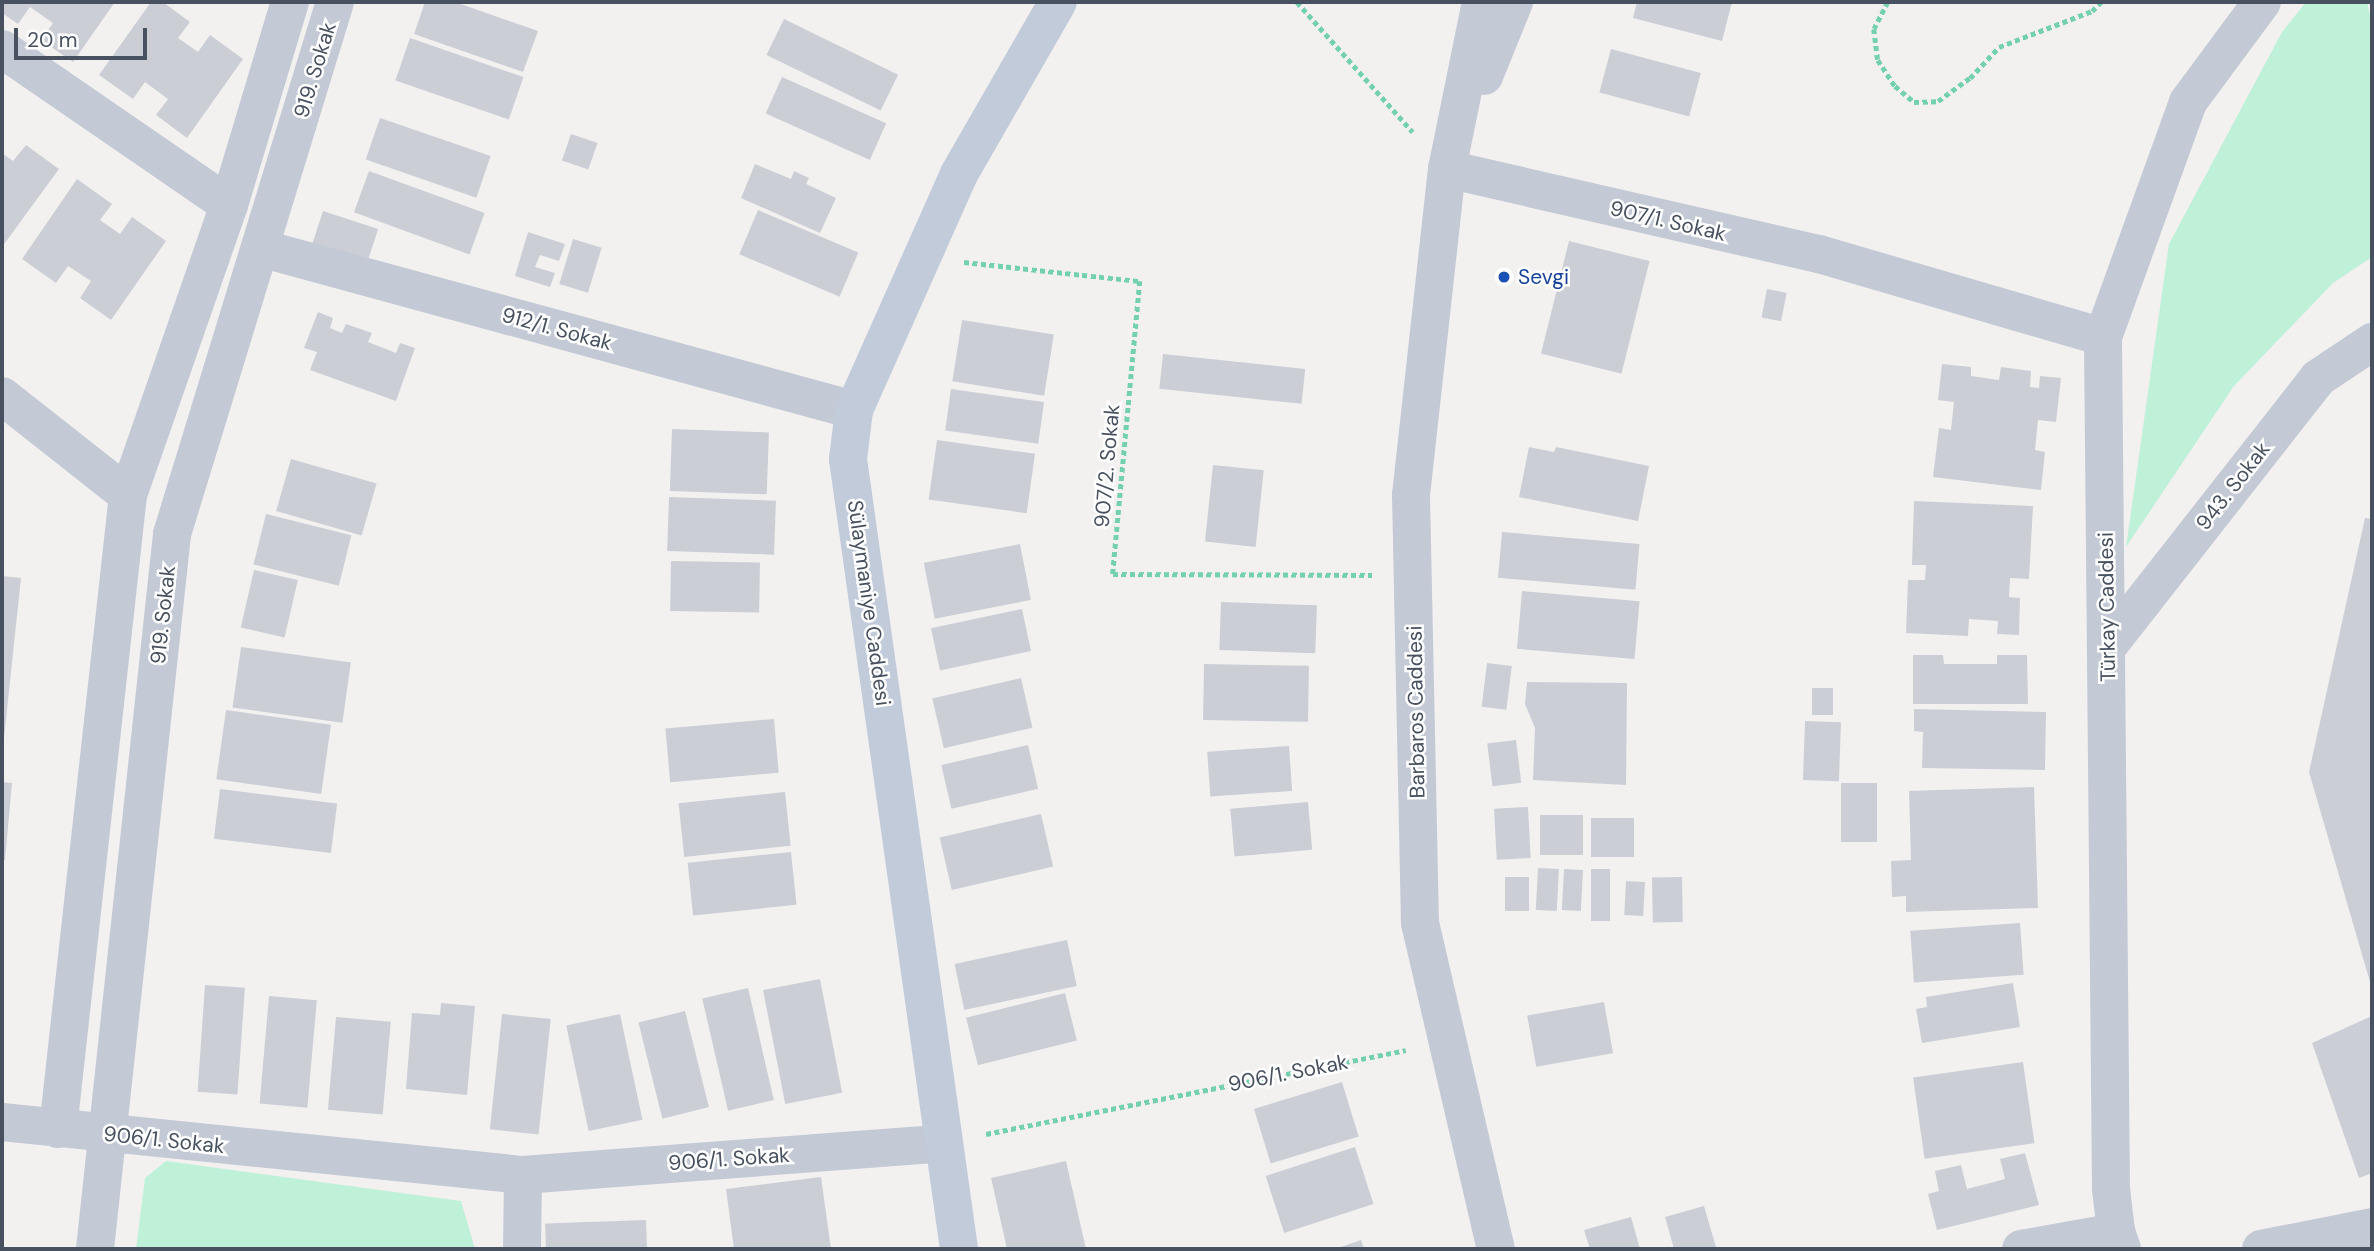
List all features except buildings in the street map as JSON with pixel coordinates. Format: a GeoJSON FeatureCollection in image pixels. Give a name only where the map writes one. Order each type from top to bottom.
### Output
{"type":"FeatureCollection","features":[{"type":"Feature","properties":{"kind":"main road","name":"Sülaymaniye Caddesi"},"geometry":{"type":"LineString","coordinates":[[959,1249],[848,459],[853,410],[959,174],[1058,2]]}},
{"type":"Feature","properties":{"kind":"street","name":"919. Sokak"},"geometry":{"type":"LineString","coordinates":[[58,1129],[128,495],[229,205],[290,2]]}},
{"type":"Feature","properties":{"kind":"street","name":"919. Sokak"},"geometry":{"type":"LineString","coordinates":[[94,1249],[172,534],[335,2]]}},
{"type":"Feature","properties":{"kind":"street","name":"Barbaros Caddesi"},"geometry":{"type":"LineString","coordinates":[[1481,2],[1447,169],[1411,495],[1420,923],[1496,1249]]}},
{"type":"Feature","properties":{"kind":"street","name":"Barbaros Caddesi"},"geometry":{"type":"LineString","coordinates":[[1447,169],[1514,2]]}},
{"type":"Feature","properties":{"kind":"street","name":"Türkay Caddesi"},"geometry":{"type":"LineString","coordinates":[[2119,1241],[2111,1175],[2103,337],[2188,102],[2262,2]]}},
{"type":"Feature","properties":{"kind":"street"},"geometry":{"type":"LineString","coordinates":[[2,49],[229,205]]}},
{"type":"Feature","properties":{"kind":"street","name":"907/1. Sokak"},"geometry":{"type":"LineString","coordinates":[[1447,169],[1819,254],[2103,337]]}},
{"type":"Feature","properties":{"kind":"street","name":"912/1. Sokak"},"geometry":{"type":"LineString","coordinates":[[260,248],[853,410]]}},
{"type":"Feature","properties":{"kind":"street","name":"943. Sokak"},"geometry":{"type":"LineString","coordinates":[[2108,646],[2318,378],[2372,342]]}},
{"type":"Feature","properties":{"kind":"street"},"geometry":{"type":"LineString","coordinates":[[2,396],[128,495]]}},
{"type":"Feature","properties":{"kind":"street","name":"906/1. Sokak"},"geometry":{"type":"LineString","coordinates":[[2,1122],[107,1135],[523,1175],[944,1143]]}},
{"type":"Feature","properties":{"kind":"street"},"geometry":{"type":"LineString","coordinates":[[522,1249],[523,1175]]}},
{"type":"Feature","properties":{"kind":"street"},"geometry":{"type":"LineString","coordinates":[[2261,1249],[2372,1227]]}},
{"type":"Feature","properties":{"kind":"street"},"geometry":{"type":"LineString","coordinates":[[2021,1249],[2119,1241]]}},
{"type":"Feature","properties":{"kind":"path"},"geometry":{"type":"LineString","coordinates":[[1297,2],[1447,169]]}},
{"type":"Feature","properties":{"kind":"path"},"geometry":{"type":"LineString","coordinates":[[1888,2],[1874,29],[1878,60],[1895,86],[1914,102],[1938,101],[1970,78],[1999,47],[2092,11],[2101,2]]}},
{"type":"Feature","properties":{"kind":"path","name":"907/2. Sokak"},"geometry":{"type":"LineString","coordinates":[[922,257],[1140,281],[1113,574],[1413,575]]}},
{"type":"Feature","properties":{"kind":"path","name":"906/1. Sokak"},"geometry":{"type":"LineString","coordinates":[[944,1143],[1448,1041]]}},
{"type":"Feature","properties":{"kind":"green space"},"geometry":{"type":"Polygon","coordinates":[[[2306,2],[2367,2],[2372,24],[2372,257],[2333,283],[2234,386],[2126,547],[2169,244],[2282,32],[2306,2]]]}},
{"type":"Feature","properties":{"kind":"green space"},"geometry":{"type":"Polygon","coordinates":[[[166,1161],[461,1201],[475,1249],[136,1249],[145,1178],[166,1161]]]}},
{"type":"Feature","properties":{"kind":"place","name":"Sevgi"},"geometry":{"type":"Point","coordinates":[1504,277]}}]}
